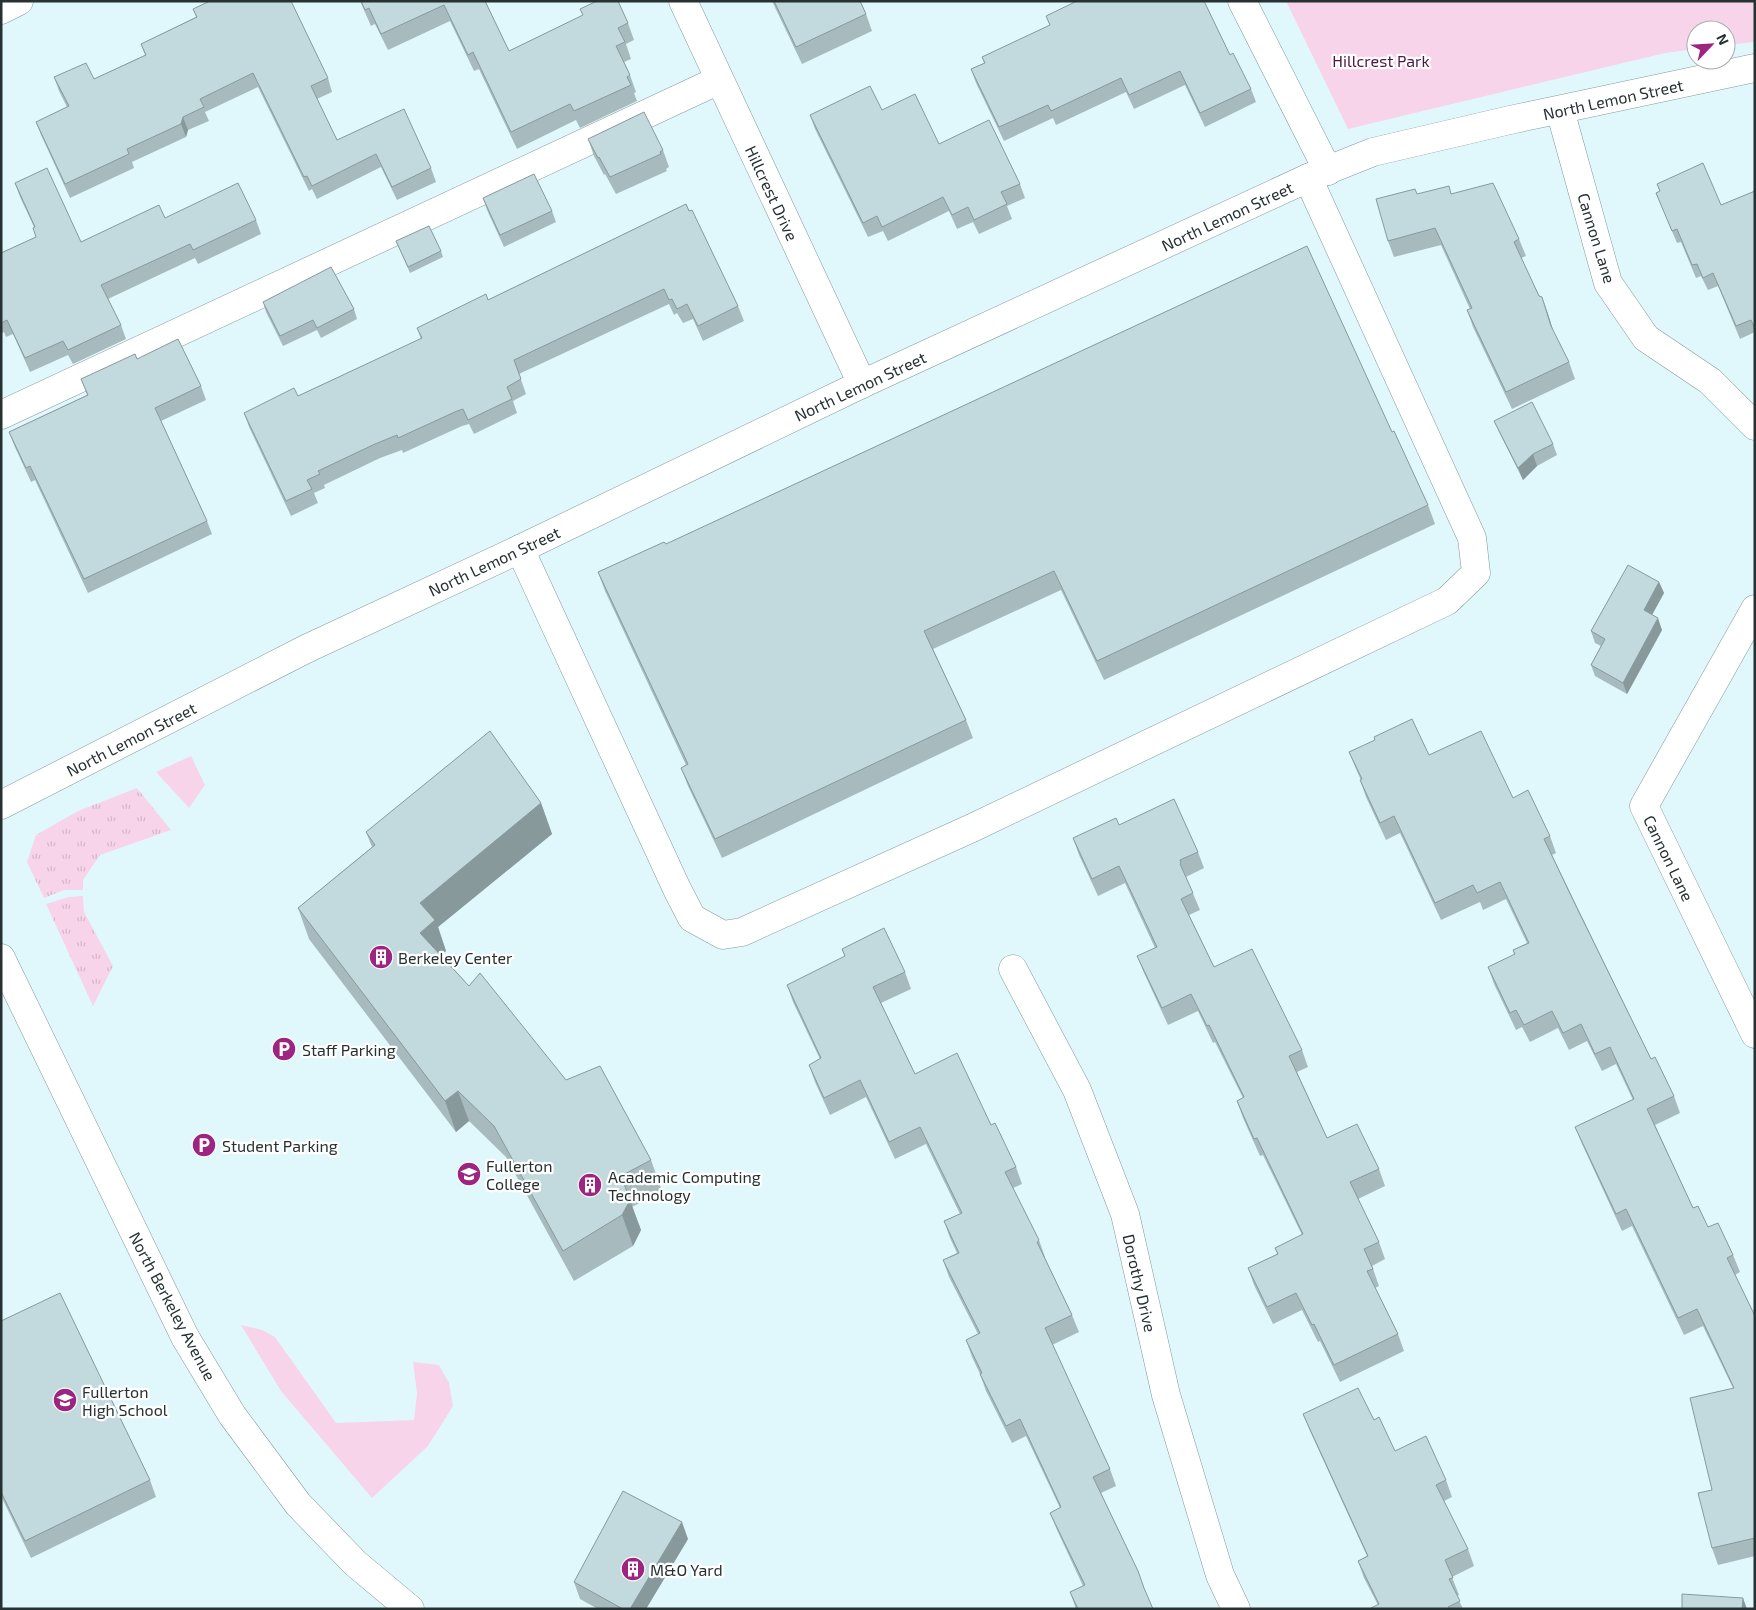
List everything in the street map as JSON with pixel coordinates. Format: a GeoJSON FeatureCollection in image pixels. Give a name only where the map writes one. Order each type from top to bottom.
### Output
{"type":"FeatureCollection","features":[{"type":"Feature","properties":{"kind":"street"},"geometry":{"type":"LineString","coordinates":[[1,10],[19,1]]}},
{"type":"Feature","properties":{"kind":"street","name":"Hillcrest Drive"},"geometry":{"type":"LineString","coordinates":[[682,1],[862,384]]}},
{"type":"Feature","properties":{"kind":"street"},"geometry":{"type":"LineString","coordinates":[[520,549],[692,918],[723,935],[742,932],[972,828],[1447,601],[1476,573],[1472,538],[1242,1]]}},
{"type":"Feature","properties":{"kind":"street","name":"North Lemon Street"},"geometry":{"type":"LineString","coordinates":[[1,805],[306,649],[520,549],[862,384],[1318,175],[1373,152],[1755,68]]}},
{"type":"Feature","properties":{"kind":"street"},"geometry":{"type":"LineString","coordinates":[[1,415],[719,80]]}},
{"type":"Feature","properties":{"kind":"street","name":"Cannon Lane"},"geometry":{"type":"LineString","coordinates":[[1560,110],[1608,283],[1646,338],[1710,381],[1755,426]]}},
{"type":"Feature","properties":{"kind":"street","name":"Cannon Lane"},"geometry":{"type":"LineString","coordinates":[[1755,609],[1644,806],[1755,1034]]}},
{"type":"Feature","properties":{"kind":"street","name":"North Berkeley Avenue"},"geometry":{"type":"LineString","coordinates":[[1,958],[185,1337],[232,1415],[298,1504],[355,1563],[410,1609]]}},
{"type":"Feature","properties":{"kind":"street","name":"Dorothy Drive"},"geometry":{"type":"LineString","coordinates":[[1013,969],[1077,1090],[1125,1214],[1166,1395],[1220,1575],[1236,1609]]}},
{"type":"Feature","properties":{"kind":"green space","name":"Hillcrest Park"},"geometry":{"type":"Polygon","coordinates":[[[1286,1],[1755,1],[1755,42],[1736,44],[1736,20],[1686,20],[1686,50],[1665,53],[1348,129],[1286,1]]]}},
{"type":"Feature","properties":{"kind":"green space"},"geometry":{"type":"Polygon","coordinates":[[[191,756],[205,785],[189,808],[156,772],[191,756]]]}},
{"type":"Feature","properties":{"kind":"green space"},"geometry":{"type":"Polygon","coordinates":[[[137,788],[171,830],[100,855],[83,880],[83,890],[64,890],[44,898],[27,862],[36,835],[78,811],[137,788]]]}},
{"type":"Feature","properties":{"kind":"green space"},"geometry":{"type":"Polygon","coordinates":[[[83,896],[84,912],[113,966],[93,1006],[46,904],[69,897],[83,896]]]}},
{"type":"Feature","properties":{"kind":"green space"},"geometry":{"type":"Polygon","coordinates":[[[241,1325],[262,1330],[275,1337],[336,1423],[414,1420],[417,1393],[413,1362],[439,1365],[449,1383],[453,1406],[428,1446],[372,1498],[281,1391],[241,1325]]]}},
{"type":"Feature","properties":{"kind":"building"},"geometry":{"type":"Polygon","coordinates":[[[210,1],[291,1],[328,78],[311,86],[337,140],[404,109],[431,168],[392,187],[376,154],[312,186],[307,176],[304,177],[253,73],[200,99],[204,107],[183,117],[181,124],[127,149],[129,154],[65,184],[36,122],[69,106],[54,77],[86,63],[94,79],[146,55],[141,44],[197,17],[193,9],[210,1]]]}},
{"type":"Feature","properties":{"kind":"building"},"geometry":{"type":"Polygon","coordinates":[[[361,1],[485,1],[509,51],[583,15],[580,9],[597,1],[618,1],[628,23],[618,28],[625,42],[616,46],[630,75],[627,77],[631,85],[574,111],[570,104],[511,132],[473,52],[468,55],[444,5],[381,34],[369,8],[365,10],[361,1]]]}},
{"type":"Feature","properties":{"kind":"building"},"geometry":{"type":"Polygon","coordinates":[[[774,1],[860,1],[866,14],[796,47],[774,1]]]}},
{"type":"Feature","properties":{"kind":"building"},"geometry":{"type":"Polygon","coordinates":[[[1077,1],[1204,1],[1230,55],[1233,53],[1251,89],[1200,113],[1180,71],[1129,95],[1121,78],[1051,111],[1048,105],[999,127],[971,69],[985,63],[982,57],[1050,25],[1046,16],[1077,1]]]}},
{"type":"Feature","properties":{"kind":"building"},"geometry":{"type":"Polygon","coordinates":[[[870,86],[882,110],[915,94],[939,144],[989,120],[1020,184],[1001,192],[1007,204],[974,220],[968,207],[952,215],[943,197],[882,227],[877,216],[863,223],[810,115],[870,86]]]}},
{"type":"Feature","properties":{"kind":"building"},"geometry":{"type":"Polygon","coordinates":[[[644,112],[663,150],[660,152],[661,154],[610,177],[588,139],[644,112]]]}},
{"type":"Feature","properties":{"kind":"building"},"geometry":{"type":"Polygon","coordinates":[[[1703,163],[1721,205],[1755,191],[1755,329],[1751,320],[1736,326],[1713,273],[1703,278],[1697,264],[1692,265],[1677,229],[1672,231],[1656,193],[1660,191],[1657,184],[1703,163]]]}},
{"type":"Feature","properties":{"kind":"building"},"geometry":{"type":"Polygon","coordinates":[[[47,168],[81,242],[159,205],[165,218],[238,183],[256,220],[193,250],[190,244],[101,285],[121,325],[68,350],[63,341],[25,358],[7,320],[1,323],[1,253],[36,237],[33,228],[35,227],[15,183],[47,168]]]}},
{"type":"Feature","properties":{"kind":"building"},"geometry":{"type":"Polygon","coordinates":[[[534,174],[552,211],[500,235],[483,198],[534,174]]]}},
{"type":"Feature","properties":{"kind":"building"},"geometry":{"type":"Polygon","coordinates":[[[1493,183],[1519,239],[1514,242],[1539,296],[1542,297],[1551,326],[1569,362],[1506,392],[1467,310],[1472,308],[1435,228],[1388,241],[1376,199],[1415,189],[1417,194],[1449,186],[1451,194],[1493,183]]]}},
{"type":"Feature","properties":{"kind":"building"},"geometry":{"type":"Polygon","coordinates":[[[686,204],[689,211],[692,210],[738,306],[698,326],[687,304],[677,309],[672,299],[669,300],[664,289],[514,360],[521,379],[507,387],[512,399],[468,420],[463,409],[398,438],[397,435],[375,444],[318,471],[320,474],[307,480],[312,489],[286,501],[244,413],[294,388],[298,396],[422,338],[417,328],[486,294],[488,300],[686,204]]]}},
{"type":"Feature","properties":{"kind":"building"},"geometry":{"type":"Polygon","coordinates":[[[429,226],[441,251],[408,267],[396,241],[429,226]]]}},
{"type":"Feature","properties":{"kind":"building"},"geometry":{"type":"Polygon","coordinates":[[[1307,246],[1392,432],[1394,431],[1428,505],[1097,661],[1054,571],[924,631],[966,720],[715,839],[681,768],[688,764],[598,572],[664,542],[666,544],[1307,246]]]}},
{"type":"Feature","properties":{"kind":"building"},"geometry":{"type":"Polygon","coordinates":[[[331,267],[354,309],[317,328],[313,320],[280,336],[263,302],[331,267]]]}},
{"type":"Feature","properties":{"kind":"building"},"geometry":{"type":"Polygon","coordinates":[[[178,339],[201,386],[155,408],[207,521],[84,579],[30,466],[26,468],[9,432],[88,395],[81,379],[135,354],[137,359],[178,339]]]}},
{"type":"Feature","properties":{"kind":"building"},"geometry":{"type":"Polygon","coordinates":[[[1532,402],[1553,444],[1533,454],[1518,468],[1494,421],[1532,402]]]}},
{"type":"Feature","properties":{"kind":"building"},"geometry":{"type":"Polygon","coordinates":[[[1628,565],[1659,582],[1644,610],[1658,618],[1623,683],[1591,665],[1605,639],[1591,631],[1628,565]]]}},
{"type":"Feature","properties":{"kind":"building"},"geometry":{"type":"Polygon","coordinates":[[[1412,719],[1429,755],[1481,731],[1513,798],[1528,790],[1550,836],[1544,839],[1575,904],[1651,1059],[1655,1057],[1674,1096],[1647,1109],[1693,1208],[1698,1206],[1708,1227],[1718,1223],[1733,1255],[1727,1258],[1755,1316],[1755,1538],[1712,1548],[1698,1493],[1712,1490],[1690,1398],[1734,1388],[1697,1309],[1678,1318],[1626,1209],[1616,1214],[1575,1127],[1634,1099],[1610,1047],[1595,1054],[1581,1024],[1563,1033],[1552,1011],[1524,1025],[1516,1010],[1510,1013],[1488,967],[1515,954],[1513,950],[1529,943],[1500,882],[1477,893],[1473,885],[1435,903],[1394,816],[1380,823],[1360,780],[1362,779],[1349,752],[1375,740],[1374,737],[1412,719]]]}},
{"type":"Feature","properties":{"kind":"building"},"geometry":{"type":"Polygon","coordinates":[[[490,731],[541,803],[420,903],[435,920],[420,933],[469,986],[480,973],[566,1080],[600,1066],[651,1160],[621,1176],[630,1200],[622,1215],[563,1251],[494,1126],[458,1091],[445,1101],[298,908],[375,845],[366,832],[490,731]]]}},
{"type":"Feature","properties":{"kind":"building"},"geometry":{"type":"Polygon","coordinates":[[[1174,799],[1198,852],[1180,860],[1193,893],[1181,899],[1214,967],[1252,949],[1302,1050],[1289,1056],[1327,1138],[1357,1124],[1379,1169],[1350,1182],[1379,1242],[1364,1249],[1373,1269],[1367,1271],[1398,1334],[1334,1365],[1296,1293],[1267,1307],[1248,1268],[1278,1254],[1275,1248],[1303,1234],[1257,1138],[1254,1139],[1237,1101],[1244,1097],[1209,1025],[1207,1026],[1191,994],[1162,1008],[1137,956],[1157,947],[1119,866],[1092,879],[1073,838],[1116,818],[1119,825],[1174,799]]]}},
{"type":"Feature","properties":{"kind":"building"},"geometry":{"type":"Polygon","coordinates":[[[884,928],[905,972],[873,987],[915,1074],[957,1053],[991,1125],[995,1123],[1016,1167],[1005,1172],[1039,1240],[1037,1242],[1072,1315],[1045,1328],[1110,1469],[1093,1477],[1138,1571],[1153,1609],[1078,1609],[1070,1592],[1085,1585],[1050,1513],[1061,1507],[1020,1419],[1006,1426],[980,1374],[982,1373],[966,1340],[980,1333],[943,1260],[959,1253],[944,1221],[962,1213],[920,1127],[889,1142],[860,1080],[824,1098],[809,1065],[821,1058],[787,985],[845,956],[842,949],[884,928]]]}},
{"type":"Feature","properties":{"kind":"building"},"geometry":{"type":"Polygon","coordinates":[[[60,1293],[150,1480],[25,1541],[1,1492],[1,1321],[60,1293]]]}},
{"type":"Feature","properties":{"kind":"building"},"geometry":{"type":"Polygon","coordinates":[[[1358,1388],[1374,1420],[1379,1417],[1395,1451],[1426,1436],[1446,1480],[1436,1485],[1468,1549],[1445,1560],[1453,1578],[1449,1579],[1460,1601],[1448,1607],[1449,1609],[1371,1608],[1379,1604],[1358,1561],[1368,1556],[1303,1414],[1358,1388]]]}},
{"type":"Feature","properties":{"kind":"building","name":"M&O Yard"},"geometry":{"type":"Polygon","coordinates":[[[623,1491],[682,1522],[630,1609],[623,1609],[574,1582],[623,1491]]]}},
{"type":"Feature","properties":{"kind":"building"},"geometry":{"type":"Polygon","coordinates":[[[1682,1594],[1743,1598],[1742,1609],[1682,1609],[1682,1594]]]}},
{"type":"Feature","properties":{"kind":"place","name":"Berkeley Center"},"geometry":{"type":"Point","coordinates":[381,957]}},
{"type":"Feature","properties":{"kind":"place","name":"Staff Parking"},"geometry":{"type":"Point","coordinates":[284,1049]}},
{"type":"Feature","properties":{"kind":"place","name":"Student Parking"},"geometry":{"type":"Point","coordinates":[204,1145]}},
{"type":"Feature","properties":{"kind":"place","name":"Fullerton College"},"geometry":{"type":"Point","coordinates":[469,1174]}},
{"type":"Feature","properties":{"kind":"place","name":"Academic Computing Technology"},"geometry":{"type":"Point","coordinates":[590,1185]}},
{"type":"Feature","properties":{"kind":"place","name":"Fullerton High School"},"geometry":{"type":"Point","coordinates":[65,1400]}},
{"type":"Feature","properties":{"kind":"place","name":"M&O Yard"},"geometry":{"type":"Point","coordinates":[633,1569]}}]}
